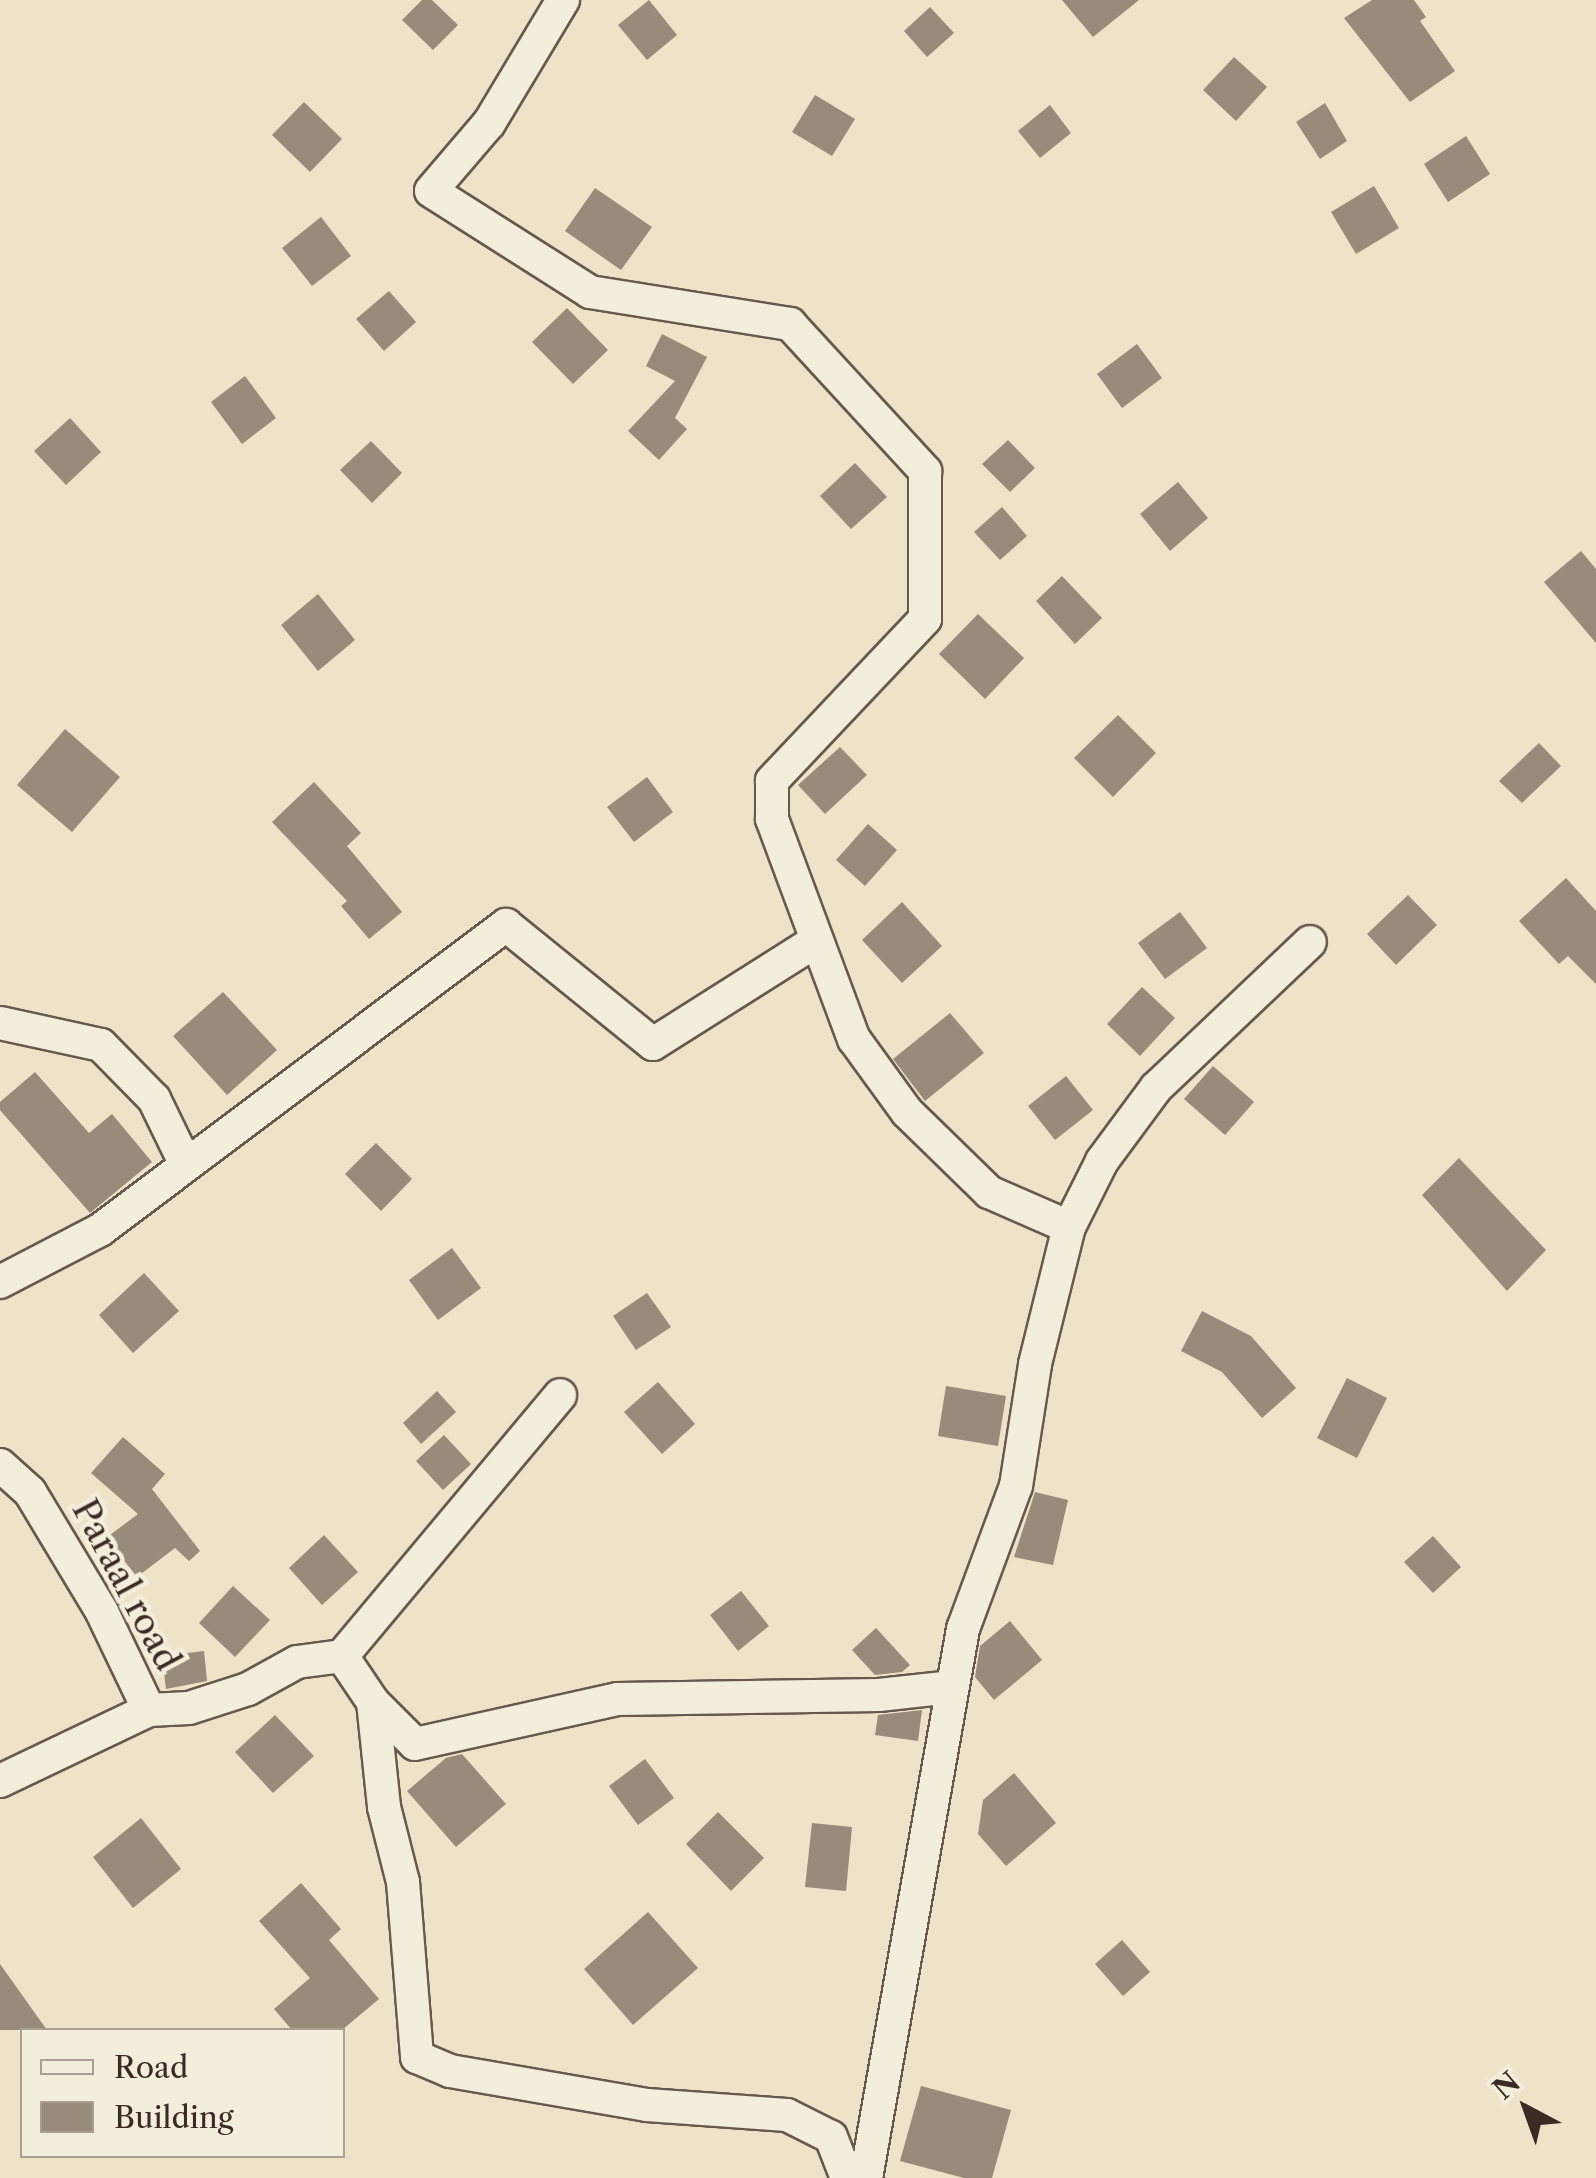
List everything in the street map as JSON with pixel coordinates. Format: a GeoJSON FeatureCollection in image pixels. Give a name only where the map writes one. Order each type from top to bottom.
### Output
{"type":"FeatureCollection","features":[{"type":"Feature","properties":{"kind":"street"},"geometry":{"type":"LineString","coordinates":[[563,0],[489,122],[431,191],[590,292],[790,324],[924,471],[925,619],[772,781],[772,819],[854,1039],[907,1112],[989,1192],[1069,1227]]}},
{"type":"Feature","properties":{"kind":"street"},"geometry":{"type":"LineString","coordinates":[[0,1282],[100,1230],[506,926],[653,1044],[816,941]]}},
{"type":"Feature","properties":{"kind":"street"},"geometry":{"type":"LineString","coordinates":[[866,2178],[963,1629],[1016,1486],[1035,1364],[1069,1227],[1102,1160],[1156,1088],[1310,942]]}},
{"type":"Feature","properties":{"kind":"street"},"geometry":{"type":"LineString","coordinates":[[0,1023],[102,1045],[154,1099],[186,1166]]}},
{"type":"Feature","properties":{"kind":"street"},"geometry":{"type":"LineString","coordinates":[[150,1710],[189,1708],[248,1689],[297,1662],[342,1656],[560,1396]]}},
{"type":"Feature","properties":{"kind":"street","name":"Paraal road"},"geometry":{"type":"LineString","coordinates":[[0,1465],[30,1492],[102,1612],[150,1710],[0,1782]]}},
{"type":"Feature","properties":{"kind":"street"},"geometry":{"type":"LineString","coordinates":[[342,1656],[373,1702],[415,1744],[618,1699],[878,1695],[951,1687]]}},
{"type":"Feature","properties":{"kind":"street"},"geometry":{"type":"LineString","coordinates":[[373,1702],[384,1807],[403,1882],[417,2057],[450,2071],[647,2104],[787,2114],[832,2138],[847,2178]]}},
{"type":"Feature","properties":{"kind":"building"},"geometry":{"type":"Polygon","coordinates":[[[422,0],[432,0],[458,25],[433,50],[402,20],[422,0]]]}},
{"type":"Feature","properties":{"kind":"building"},"geometry":{"type":"Polygon","coordinates":[[[649,0],[677,35],[647,60],[618,25],[649,0]]]}},
{"type":"Feature","properties":{"kind":"building"},"geometry":{"type":"Polygon","coordinates":[[[1062,0],[1139,0],[1093,37],[1062,0]]]}},
{"type":"Feature","properties":{"kind":"building"},"geometry":{"type":"Polygon","coordinates":[[[1372,0],[1414,0],[1426,17],[1420,21],[1455,71],[1410,102],[1344,18],[1372,0]]]}},
{"type":"Feature","properties":{"kind":"building"},"geometry":{"type":"Polygon","coordinates":[[[930,7],[954,33],[927,57],[904,31],[930,7]]]}},
{"type":"Feature","properties":{"kind":"building"},"geometry":{"type":"Polygon","coordinates":[[[1234,57],[1267,87],[1236,121],[1203,90],[1234,57]]]}},
{"type":"Feature","properties":{"kind":"building"},"geometry":{"type":"Polygon","coordinates":[[[815,95],[855,119],[832,156],[792,132],[815,95]]]}},
{"type":"Feature","properties":{"kind":"building"},"geometry":{"type":"Polygon","coordinates":[[[304,102],[342,139],[310,172],[272,135],[304,102]]]}},
{"type":"Feature","properties":{"kind":"building"},"geometry":{"type":"Polygon","coordinates":[[[1325,103],[1347,141],[1320,159],[1296,122],[1325,103]]]}},
{"type":"Feature","properties":{"kind":"building"},"geometry":{"type":"Polygon","coordinates":[[[1050,105],[1071,133],[1040,158],[1018,131],[1050,105]]]}},
{"type":"Feature","properties":{"kind":"building"},"geometry":{"type":"Polygon","coordinates":[[[1466,136],[1490,174],[1448,202],[1424,164],[1466,136]]]}},
{"type":"Feature","properties":{"kind":"building"},"geometry":{"type":"Polygon","coordinates":[[[1374,186],[1399,228],[1356,254],[1331,212],[1374,186]]]}},
{"type":"Feature","properties":{"kind":"building"},"geometry":{"type":"Polygon","coordinates":[[[595,188],[652,227],[621,270],[565,231],[595,188]]]}},
{"type":"Feature","properties":{"kind":"building"},"geometry":{"type":"Polygon","coordinates":[[[321,217],[351,256],[312,286],[282,248],[321,217]]]}},
{"type":"Feature","properties":{"kind":"building"},"geometry":{"type":"Polygon","coordinates":[[[389,291],[416,322],[384,351],[356,319],[389,291]]]}},
{"type":"Feature","properties":{"kind":"building"},"geometry":{"type":"Polygon","coordinates":[[[567,308],[608,350],[573,384],[532,342],[567,308]]]}},
{"type":"Feature","properties":{"kind":"building"},"geometry":{"type":"Polygon","coordinates":[[[662,334],[707,357],[675,418],[687,429],[659,460],[628,431],[675,381],[646,366],[662,334]]]}},
{"type":"Feature","properties":{"kind":"building"},"geometry":{"type":"Polygon","coordinates":[[[1137,344],[1162,378],[1122,408],[1097,374],[1137,344]]]}},
{"type":"Feature","properties":{"kind":"building"},"geometry":{"type":"Polygon","coordinates":[[[245,376],[276,418],[242,444],[211,402],[245,376]]]}},
{"type":"Feature","properties":{"kind":"building"},"geometry":{"type":"Polygon","coordinates":[[[70,418],[101,452],[66,485],[34,451],[70,418]]]}},
{"type":"Feature","properties":{"kind":"building"},"geometry":{"type":"Polygon","coordinates":[[[1008,440],[1035,468],[1010,492],[982,464],[1008,440]]]}},
{"type":"Feature","properties":{"kind":"building"},"geometry":{"type":"Polygon","coordinates":[[[371,441],[402,473],[372,503],[340,470],[371,441]]]}},
{"type":"Feature","properties":{"kind":"building"},"geometry":{"type":"Polygon","coordinates":[[[855,463],[887,497],[851,529],[820,496],[855,463]]]}},
{"type":"Feature","properties":{"kind":"building"},"geometry":{"type":"Polygon","coordinates":[[[1178,482],[1208,518],[1170,551],[1140,514],[1178,482]]]}},
{"type":"Feature","properties":{"kind":"building"},"geometry":{"type":"Polygon","coordinates":[[[1002,507],[1027,536],[1000,560],[974,532],[1002,507]]]}},
{"type":"Feature","properties":{"kind":"building"},"geometry":{"type":"Polygon","coordinates":[[[1581,551],[1596,569],[1596,643],[1544,582],[1581,551]]]}},
{"type":"Feature","properties":{"kind":"building"},"geometry":{"type":"Polygon","coordinates":[[[1062,576],[1102,618],[1075,644],[1036,601],[1062,576]]]}},
{"type":"Feature","properties":{"kind":"building"},"geometry":{"type":"Polygon","coordinates":[[[318,594],[355,640],[318,671],[281,625],[318,594]]]}},
{"type":"Feature","properties":{"kind":"building"},"geometry":{"type":"Polygon","coordinates":[[[978,614],[1024,658],[985,699],[939,654],[978,614]]]}},
{"type":"Feature","properties":{"kind":"building"},"geometry":{"type":"Polygon","coordinates":[[[1118,715],[1156,753],[1113,797],[1074,758],[1118,715]]]}},
{"type":"Feature","properties":{"kind":"building"},"geometry":{"type":"Polygon","coordinates":[[[65,729],[120,777],[72,832],[17,785],[65,729]]]}},
{"type":"Feature","properties":{"kind":"building"},"geometry":{"type":"Polygon","coordinates":[[[1539,743],[1561,766],[1522,803],[1499,781],[1539,743]]]}},
{"type":"Feature","properties":{"kind":"building"},"geometry":{"type":"Polygon","coordinates":[[[840,747],[867,775],[825,814],[798,785],[840,747]]]}},
{"type":"Feature","properties":{"kind":"building"},"geometry":{"type":"Polygon","coordinates":[[[647,777],[673,812],[634,842],[607,807],[647,777]]]}},
{"type":"Feature","properties":{"kind":"building"},"geometry":{"type":"Polygon","coordinates":[[[314,782],[361,833],[347,846],[402,912],[369,939],[341,906],[347,901],[272,822],[314,782]]]}},
{"type":"Feature","properties":{"kind":"building"},"geometry":{"type":"Polygon","coordinates":[[[868,824],[897,850],[865,886],[836,860],[868,824]]]}},
{"type":"Feature","properties":{"kind":"building"},"geometry":{"type":"Polygon","coordinates":[[[1566,878],[1596,911],[1596,984],[1568,956],[1559,964],[1519,921],[1566,878]]]}},
{"type":"Feature","properties":{"kind":"building"},"geometry":{"type":"Polygon","coordinates":[[[1408,895],[1437,925],[1396,965],[1367,934],[1408,895]]]}},
{"type":"Feature","properties":{"kind":"building"},"geometry":{"type":"Polygon","coordinates":[[[902,902],[942,946],[902,983],[862,940],[902,902]]]}},
{"type":"Feature","properties":{"kind":"building"},"geometry":{"type":"Polygon","coordinates":[[[1180,912],[1207,948],[1165,979],[1138,943],[1180,912]]]}},
{"type":"Feature","properties":{"kind":"building"},"geometry":{"type":"Polygon","coordinates":[[[1142,987],[1175,1018],[1140,1056],[1107,1024],[1142,987]]]}},
{"type":"Feature","properties":{"kind":"building"},"geometry":{"type":"Polygon","coordinates":[[[223,992],[277,1050],[227,1095],[173,1036],[223,992]]]}},
{"type":"Feature","properties":{"kind":"building"},"geometry":{"type":"Polygon","coordinates":[[[950,1013],[984,1053],[925,1101],[893,1059],[950,1013]]]}},
{"type":"Feature","properties":{"kind":"building"},"geometry":{"type":"Polygon","coordinates":[[[1213,1066],[1254,1102],[1225,1135],[1184,1099],[1213,1066]]]}},
{"type":"Feature","properties":{"kind":"building"},"geometry":{"type":"Polygon","coordinates":[[[35,1072],[89,1133],[112,1114],[152,1162],[90,1213],[0,1110],[0,1102],[35,1072]]]}},
{"type":"Feature","properties":{"kind":"building"},"geometry":{"type":"Polygon","coordinates":[[[1066,1076],[1093,1110],[1055,1140],[1028,1106],[1066,1076]]]}},
{"type":"Feature","properties":{"kind":"building"},"geometry":{"type":"Polygon","coordinates":[[[376,1143],[412,1179],[381,1211],[345,1174],[376,1143]]]}},
{"type":"Feature","properties":{"kind":"building"},"geometry":{"type":"Polygon","coordinates":[[[1459,1158],[1546,1250],[1507,1291],[1422,1195],[1459,1158]]]}},
{"type":"Feature","properties":{"kind":"building"},"geometry":{"type":"Polygon","coordinates":[[[452,1248],[481,1288],[438,1320],[409,1280],[452,1248]]]}},
{"type":"Feature","properties":{"kind":"building"},"geometry":{"type":"Polygon","coordinates":[[[144,1273],[179,1311],[133,1353],[99,1315],[144,1273]]]}},
{"type":"Feature","properties":{"kind":"building"},"geometry":{"type":"Polygon","coordinates":[[[647,1293],[671,1327],[636,1350],[613,1316],[647,1293]]]}},
{"type":"Feature","properties":{"kind":"building"},"geometry":{"type":"Polygon","coordinates":[[[1202,1311],[1251,1336],[1296,1388],[1262,1418],[1222,1372],[1181,1351],[1202,1311]]]}},
{"type":"Feature","properties":{"kind":"building"},"geometry":{"type":"Polygon","coordinates":[[[1347,1378],[1387,1398],[1357,1458],[1317,1438],[1347,1378]]]}},
{"type":"Feature","properties":{"kind":"building"},"geometry":{"type":"Polygon","coordinates":[[[658,1382],[695,1424],[662,1454],[624,1412],[658,1382]]]}},
{"type":"Feature","properties":{"kind":"building"},"geometry":{"type":"Polygon","coordinates":[[[946,1386],[1006,1396],[998,1446],[938,1436],[946,1386]]]}},
{"type":"Feature","properties":{"kind":"building"},"geometry":{"type":"Polygon","coordinates":[[[437,1391],[456,1412],[421,1444],[403,1423],[437,1391]]]}},
{"type":"Feature","properties":{"kind":"building"},"geometry":{"type":"Polygon","coordinates":[[[444,1435],[471,1464],[443,1490],[416,1461],[444,1435]]]}},
{"type":"Feature","properties":{"kind":"building"},"geometry":{"type":"Polygon","coordinates":[[[123,1437],[165,1474],[152,1489],[200,1551],[189,1561],[175,1548],[137,1577],[106,1538],[138,1514],[91,1473],[123,1437]]]}},
{"type":"Feature","properties":{"kind":"building"},"geometry":{"type":"Polygon","coordinates":[[[1035,1492],[1068,1500],[1053,1565],[1014,1557],[1035,1492]]]}},
{"type":"Feature","properties":{"kind":"building"},"geometry":{"type":"Polygon","coordinates":[[[324,1535],[358,1572],[322,1605],[289,1568],[324,1535]]]}},
{"type":"Feature","properties":{"kind":"building"},"geometry":{"type":"Polygon","coordinates":[[[1433,1536],[1461,1567],[1433,1593],[1404,1562],[1433,1536]]]}},
{"type":"Feature","properties":{"kind":"building"},"geometry":{"type":"Polygon","coordinates":[[[233,1586],[270,1620],[235,1657],[199,1623],[233,1586]]]}},
{"type":"Feature","properties":{"kind":"building"},"geometry":{"type":"Polygon","coordinates":[[[741,1591],[769,1626],[738,1651],[710,1615],[741,1591]]]}},
{"type":"Feature","properties":{"kind":"building"},"geometry":{"type":"Polygon","coordinates":[[[1010,1621],[1042,1660],[994,1700],[975,1677],[980,1646],[1010,1621]]]}},
{"type":"Feature","properties":{"kind":"building"},"geometry":{"type":"Polygon","coordinates":[[[876,1628],[910,1665],[902,1672],[875,1675],[852,1650],[876,1628]]]}},
{"type":"Feature","properties":{"kind":"building"},"geometry":{"type":"Polygon","coordinates":[[[204,1651],[207,1681],[166,1689],[162,1656],[204,1651]]]}},
{"type":"Feature","properties":{"kind":"building"},"geometry":{"type":"Polygon","coordinates":[[[922,1710],[918,1741],[875,1735],[878,1715],[922,1710]]]}},
{"type":"Feature","properties":{"kind":"building"},"geometry":{"type":"Polygon","coordinates":[[[275,1715],[314,1756],[273,1793],[235,1752],[275,1715]]]}},
{"type":"Feature","properties":{"kind":"building"},"geometry":{"type":"Polygon","coordinates":[[[462,1754],[506,1804],[456,1847],[407,1791],[446,1758],[462,1754]]]}},
{"type":"Feature","properties":{"kind":"building"},"geometry":{"type":"Polygon","coordinates":[[[645,1759],[674,1798],[638,1825],[609,1786],[645,1759]]]}},
{"type":"Feature","properties":{"kind":"building"},"geometry":{"type":"Polygon","coordinates":[[[1014,1773],[1056,1823],[1006,1866],[978,1834],[983,1800],[1014,1773]]]}},
{"type":"Feature","properties":{"kind":"building"},"geometry":{"type":"Polygon","coordinates":[[[718,1812],[764,1858],[731,1891],[686,1844],[718,1812]]]}},
{"type":"Feature","properties":{"kind":"building"},"geometry":{"type":"Polygon","coordinates":[[[141,1818],[181,1869],[133,1908],[93,1857],[141,1818]]]}},
{"type":"Feature","properties":{"kind":"building"},"geometry":{"type":"Polygon","coordinates":[[[812,1823],[852,1827],[846,1891],[805,1887],[812,1823]]]}},
{"type":"Feature","properties":{"kind":"building"},"geometry":{"type":"Polygon","coordinates":[[[301,1883],[341,1929],[329,1940],[379,1999],[344,2028],[290,2028],[274,2009],[310,1978],[259,1921],[301,1883]]]}},
{"type":"Feature","properties":{"kind":"building"},"geometry":{"type":"Polygon","coordinates":[[[648,1912],[698,1968],[633,2025],[584,1969],[648,1912]]]}},
{"type":"Feature","properties":{"kind":"building"},"geometry":{"type":"Polygon","coordinates":[[[1122,1940],[1150,1972],[1123,1996],[1095,1964],[1122,1940]]]}},
{"type":"Feature","properties":{"kind":"building"},"geometry":{"type":"Polygon","coordinates":[[[0,1964],[46,2028],[0,2030],[0,1964]]]}},
{"type":"Feature","properties":{"kind":"building"},"geometry":{"type":"Polygon","coordinates":[[[921,2086],[1011,2110],[992,2178],[964,2178],[900,2161],[921,2086]]]}}]}
